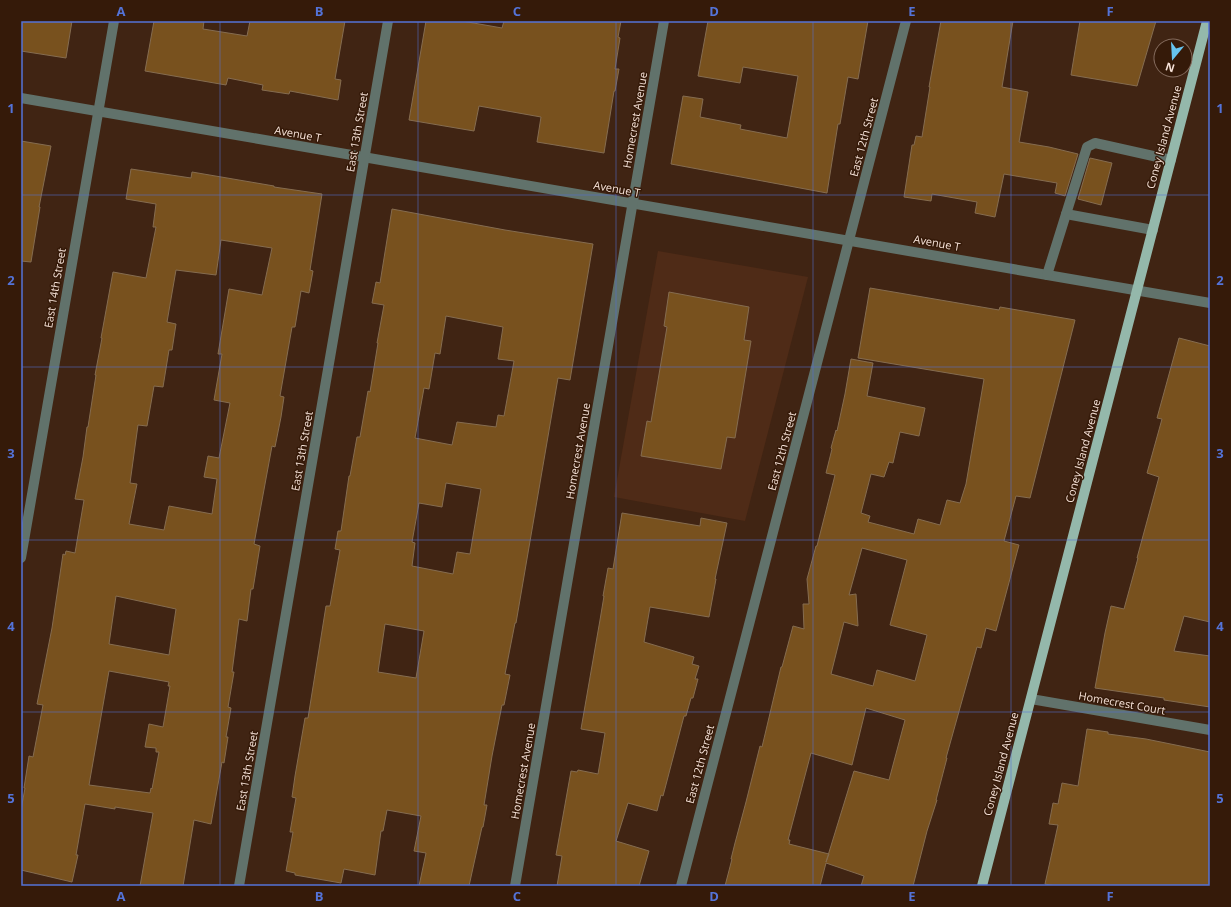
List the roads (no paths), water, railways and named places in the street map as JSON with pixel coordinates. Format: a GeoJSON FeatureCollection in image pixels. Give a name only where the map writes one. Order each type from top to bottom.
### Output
{"type":"FeatureCollection","features":[{"type":"Feature","properties":{"kind":"main road","name":"Coney Island Avenue"},"geometry":{"type":"LineString","coordinates":[[982,886],[1207,21]]}},
{"type":"Feature","properties":{"kind":"street","name":"East 14th Street"},"geometry":{"type":"LineString","coordinates":[[21,558],[114,21]]}},
{"type":"Feature","properties":{"kind":"street","name":"East 13th Street"},"geometry":{"type":"LineString","coordinates":[[239,886],[388,21]]}},
{"type":"Feature","properties":{"kind":"street","name":"Homecrest Avenue"},"geometry":{"type":"LineString","coordinates":[[515,886],[664,21]]}},
{"type":"Feature","properties":{"kind":"street","name":"East 12th Street"},"geometry":{"type":"LineString","coordinates":[[681,886],[906,21]]}},
{"type":"Feature","properties":{"kind":"street","name":"Avenue T"},"geometry":{"type":"LineString","coordinates":[[21,98],[1210,302]]}},
{"type":"Feature","properties":{"kind":"street"},"geometry":{"type":"LineString","coordinates":[[1047,275],[1087,147],[1095,143],[1171,160]]}},
{"type":"Feature","properties":{"kind":"street"},"geometry":{"type":"LineString","coordinates":[[1066,214],[1153,230]]}},
{"type":"Feature","properties":{"kind":"street","name":"Homecrest Court"},"geometry":{"type":"LineString","coordinates":[[1031,699],[1210,730]]}}]}
